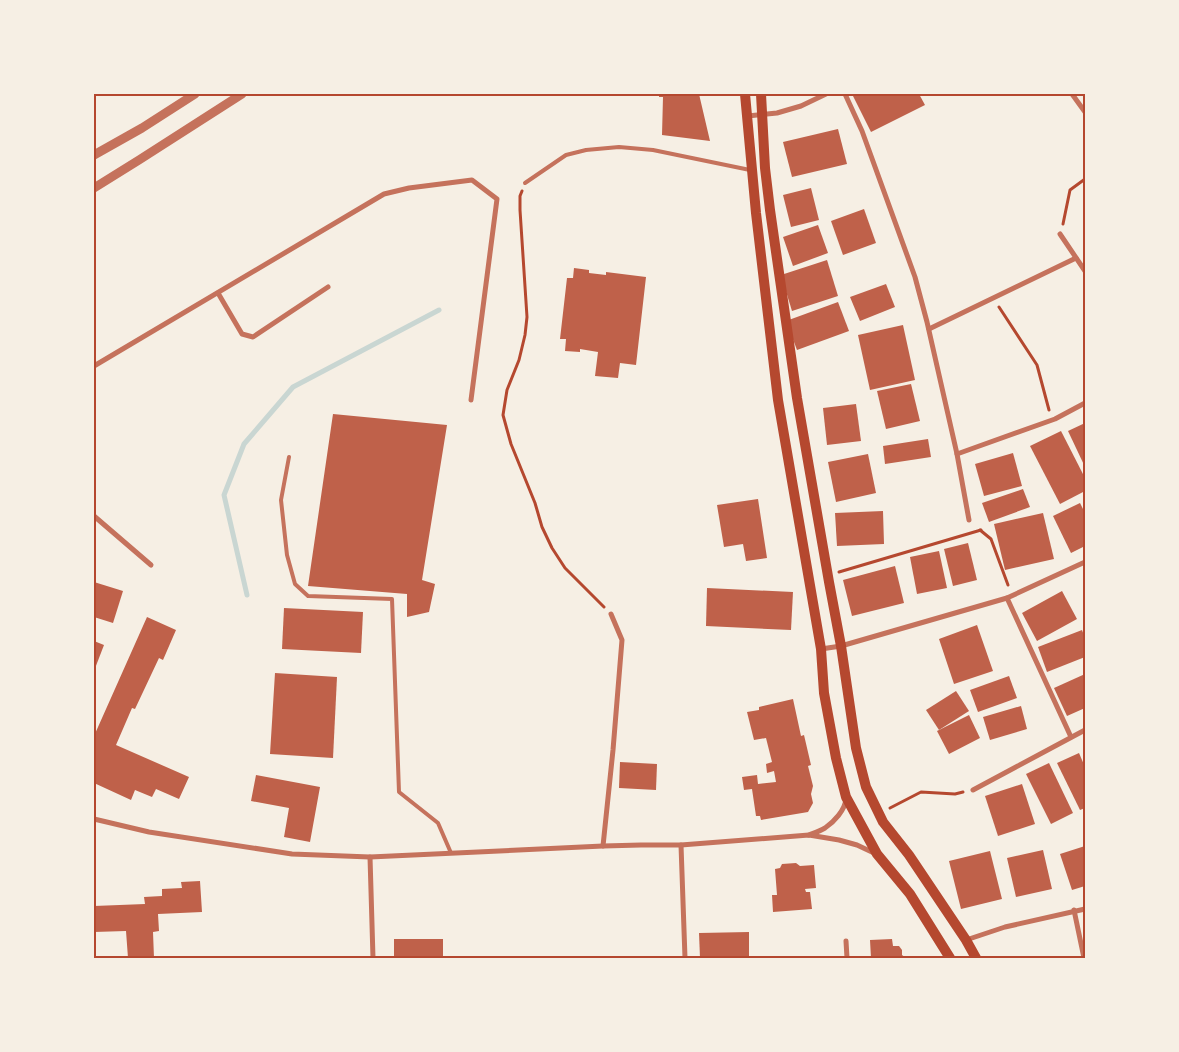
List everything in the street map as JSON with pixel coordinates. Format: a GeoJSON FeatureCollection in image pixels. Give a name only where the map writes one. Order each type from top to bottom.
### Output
{"type":"FeatureCollection","features":[{"type":"Feature","properties":{"kind":"main road"},"geometry":{"type":"LineString","coordinates":[[761,94],[770,210],[797,398],[841,646],[856,748],[866,787],[883,822],[908,855],[966,940],[976,958]]}},
{"type":"Feature","properties":{"kind":"main road"},"geometry":{"type":"LineString","coordinates":[[745,95],[756,213],[778,400],[820,649],[830,729],[846,797],[878,854],[910,894],[950,958]]}},
{"type":"Feature","properties":{"kind":"street"},"geometry":{"type":"LineString","coordinates":[[94,155],[142,128],[195,94]]}},
{"type":"Feature","properties":{"kind":"street"},"geometry":{"type":"LineString","coordinates":[[94,188],[242,94]]}},
{"type":"Feature","properties":{"kind":"street"},"geometry":{"type":"LineString","coordinates":[[748,116],[776,113],[801,106],[826,94]]}},
{"type":"Feature","properties":{"kind":"street"},"geometry":{"type":"LineString","coordinates":[[845,94],[862,131],[915,277],[929,329],[957,454],[969,520]]}},
{"type":"Feature","properties":{"kind":"street"},"geometry":{"type":"LineString","coordinates":[[1072,94],[1085,112]]}},
{"type":"Feature","properties":{"kind":"street"},"geometry":{"type":"LineString","coordinates":[[94,366],[384,194],[409,188],[472,180],[497,199],[471,400]]}},
{"type":"Feature","properties":{"kind":"street"},"geometry":{"type":"LineString","coordinates":[[1060,234],[1085,271]]}},
{"type":"Feature","properties":{"kind":"street"},"geometry":{"type":"LineString","coordinates":[[929,329],[1076,258]]}},
{"type":"Feature","properties":{"kind":"street"},"geometry":{"type":"LineString","coordinates":[[218,293],[242,334],[253,337],[328,287]]}},
{"type":"Feature","properties":{"kind":"street"},"geometry":{"type":"LineString","coordinates":[[957,454],[1052,420],[1085,403]]}},
{"type":"Feature","properties":{"kind":"street"},"geometry":{"type":"LineString","coordinates":[[94,516],[151,565]]}},
{"type":"Feature","properties":{"kind":"street"},"geometry":{"type":"LineString","coordinates":[[820,649],[841,646],[1009,596],[1085,562]]}},
{"type":"Feature","properties":{"kind":"street"},"geometry":{"type":"LineString","coordinates":[[1009,596],[1071,737]]}},
{"type":"Feature","properties":{"kind":"street"},"geometry":{"type":"LineString","coordinates":[[603,846],[622,640],[611,614]]}},
{"type":"Feature","properties":{"kind":"street"},"geometry":{"type":"LineString","coordinates":[[973,790],[1085,730]]}},
{"type":"Feature","properties":{"kind":"street"},"geometry":{"type":"LineString","coordinates":[[809,836],[825,828],[836,818],[845,805],[846,797]]}},
{"type":"Feature","properties":{"kind":"street"},"geometry":{"type":"LineString","coordinates":[[94,819],[149,832],[292,854],[370,857],[603,846],[681,845],[809,836],[839,840],[878,854]]}},
{"type":"Feature","properties":{"kind":"street"},"geometry":{"type":"LineString","coordinates":[[681,845],[684,958]]}},
{"type":"Feature","properties":{"kind":"street"},"geometry":{"type":"LineString","coordinates":[[370,857],[373,958]]}},
{"type":"Feature","properties":{"kind":"street"},"geometry":{"type":"LineString","coordinates":[[966,940],[1005,927],[1085,909]]}},
{"type":"Feature","properties":{"kind":"street"},"geometry":{"type":"LineString","coordinates":[[1074,910],[1084,958]]}},
{"type":"Feature","properties":{"kind":"street"},"geometry":{"type":"LineString","coordinates":[[846,941],[847,958]]}},
{"type":"Feature","properties":{"kind":"lane"},"geometry":{"type":"LineString","coordinates":[[525,183],[566,155],[586,150],[619,147],[653,150],[752,170]]}},
{"type":"Feature","properties":{"kind":"lane"},"geometry":{"type":"LineString","coordinates":[[289,457],[281,500],[287,555],[295,584],[308,596],[392,599],[399,792],[438,823],[451,853]]}},
{"type":"Feature","properties":{"kind":"path"},"geometry":{"type":"LineString","coordinates":[[1060,234],[1070,190],[1085,179]]}},
{"type":"Feature","properties":{"kind":"path"},"geometry":{"type":"LineString","coordinates":[[525,183],[520,196],[520,210],[527,317],[519,360],[507,390],[503,415],[511,444],[535,503],[542,527],[552,548],[565,568],[611,614]]}},
{"type":"Feature","properties":{"kind":"path"},"geometry":{"type":"LineString","coordinates":[[993,298],[1037,365],[1052,420]]}},
{"type":"Feature","properties":{"kind":"path"},"geometry":{"type":"LineString","coordinates":[[969,520],[991,539],[1009,596]]}},
{"type":"Feature","properties":{"kind":"path"},"geometry":{"type":"LineString","coordinates":[[838,572],[981,530]]}},
{"type":"Feature","properties":{"kind":"path"},"geometry":{"type":"LineString","coordinates":[[888,809],[921,792],[956,794],[973,790]]}},
{"type":"Feature","properties":{"kind":"building"},"geometry":{"type":"Polygon","coordinates":[[[659,94],[699,94],[710,141],[662,135],[663,97],[659,97],[659,94]]]}},
{"type":"Feature","properties":{"kind":"building"},"geometry":{"type":"Polygon","coordinates":[[[852,94],[919,94],[925,105],[871,132],[852,94]]]}},
{"type":"Feature","properties":{"kind":"building"},"geometry":{"type":"Polygon","coordinates":[[[838,129],[847,164],[792,177],[783,142],[838,129]]]}},
{"type":"Feature","properties":{"kind":"building"},"geometry":{"type":"Polygon","coordinates":[[[811,188],[819,220],[791,227],[783,195],[811,188]]]}},
{"type":"Feature","properties":{"kind":"building"},"geometry":{"type":"Polygon","coordinates":[[[864,209],[876,243],[843,255],[831,221],[864,209]]]}},
{"type":"Feature","properties":{"kind":"building"},"geometry":{"type":"Polygon","coordinates":[[[818,225],[828,253],[793,266],[783,237],[818,225]]]}},
{"type":"Feature","properties":{"kind":"building"},"geometry":{"type":"Polygon","coordinates":[[[827,260],[838,296],[792,311],[781,275],[827,260]]]}},
{"type":"Feature","properties":{"kind":"building"},"geometry":{"type":"Polygon","coordinates":[[[574,268],[589,270],[589,273],[606,275],[606,272],[646,277],[636,365],[620,363],[618,378],[595,376],[598,352],[580,349],[580,352],[565,351],[566,339],[560,339],[567,278],[573,278],[574,268]]]}},
{"type":"Feature","properties":{"kind":"building"},"geometry":{"type":"Polygon","coordinates":[[[886,284],[895,307],[860,321],[850,297],[886,284]]]}},
{"type":"Feature","properties":{"kind":"building"},"geometry":{"type":"Polygon","coordinates":[[[838,302],[849,331],[797,350],[786,321],[838,302]]]}},
{"type":"Feature","properties":{"kind":"building"},"geometry":{"type":"Polygon","coordinates":[[[903,325],[915,380],[870,390],[858,335],[903,325]]]}},
{"type":"Feature","properties":{"kind":"building"},"geometry":{"type":"Polygon","coordinates":[[[911,384],[920,421],[886,429],[877,391],[911,384]]]}},
{"type":"Feature","properties":{"kind":"building"},"geometry":{"type":"Polygon","coordinates":[[[856,404],[861,441],[827,445],[823,408],[856,404]]]}},
{"type":"Feature","properties":{"kind":"building"},"geometry":{"type":"Polygon","coordinates":[[[333,414],[447,425],[422,580],[435,584],[429,612],[407,617],[407,594],[308,586],[333,414]]]}},
{"type":"Feature","properties":{"kind":"building"},"geometry":{"type":"Polygon","coordinates":[[[1085,423],[1085,467],[1068,431],[1085,423]]]}},
{"type":"Feature","properties":{"kind":"building"},"geometry":{"type":"Polygon","coordinates":[[[1061,431],[1085,478],[1085,491],[1060,504],[1030,446],[1061,431]]]}},
{"type":"Feature","properties":{"kind":"building"},"geometry":{"type":"Polygon","coordinates":[[[928,439],[931,457],[885,464],[883,446],[928,439]]]}},
{"type":"Feature","properties":{"kind":"building"},"geometry":{"type":"Polygon","coordinates":[[[1013,453],[1022,486],[984,496],[975,464],[1013,453]]]}},
{"type":"Feature","properties":{"kind":"building"},"geometry":{"type":"Polygon","coordinates":[[[868,454],[876,493],[836,502],[828,462],[868,454]]]}},
{"type":"Feature","properties":{"kind":"building"},"geometry":{"type":"Polygon","coordinates":[[[1023,489],[1030,507],[989,522],[982,503],[1023,489]]]}},
{"type":"Feature","properties":{"kind":"building"},"geometry":{"type":"Polygon","coordinates":[[[758,499],[767,558],[746,561],[743,544],[724,547],[717,505],[758,499]]]}},
{"type":"Feature","properties":{"kind":"building"},"geometry":{"type":"Polygon","coordinates":[[[1080,503],[1085,513],[1085,546],[1071,553],[1053,516],[1080,503]]]}},
{"type":"Feature","properties":{"kind":"building"},"geometry":{"type":"Polygon","coordinates":[[[883,511],[884,544],[837,546],[835,513],[883,511]]]}},
{"type":"Feature","properties":{"kind":"building"},"geometry":{"type":"Polygon","coordinates":[[[1043,513],[1054,559],[1005,570],[994,524],[1043,513]]]}},
{"type":"Feature","properties":{"kind":"building"},"geometry":{"type":"Polygon","coordinates":[[[968,543],[977,580],[953,586],[944,549],[968,543]]]}},
{"type":"Feature","properties":{"kind":"building"},"geometry":{"type":"Polygon","coordinates":[[[939,551],[947,588],[917,594],[910,557],[939,551]]]}},
{"type":"Feature","properties":{"kind":"building"},"geometry":{"type":"Polygon","coordinates":[[[895,566],[904,603],[852,616],[843,580],[895,566]]]}},
{"type":"Feature","properties":{"kind":"building"},"geometry":{"type":"Polygon","coordinates":[[[94,582],[123,591],[113,623],[94,617],[94,582]]]}},
{"type":"Feature","properties":{"kind":"building"},"geometry":{"type":"Polygon","coordinates":[[[707,588],[793,592],[791,630],[706,626],[707,588]]]}},
{"type":"Feature","properties":{"kind":"building"},"geometry":{"type":"Polygon","coordinates":[[[1062,591],[1077,619],[1037,641],[1022,613],[1062,591]]]}},
{"type":"Feature","properties":{"kind":"building"},"geometry":{"type":"Polygon","coordinates":[[[284,608],[363,612],[361,653],[282,649],[284,608]]]}},
{"type":"Feature","properties":{"kind":"building"},"geometry":{"type":"Polygon","coordinates":[[[147,617],[176,630],[163,660],[159,658],[135,709],[132,708],[116,745],[189,777],[179,799],[156,789],[152,797],[135,790],[131,800],[94,783],[94,736],[147,617]]]}},
{"type":"Feature","properties":{"kind":"building"},"geometry":{"type":"Polygon","coordinates":[[[977,625],[993,671],[954,684],[939,639],[977,625]]]}},
{"type":"Feature","properties":{"kind":"building"},"geometry":{"type":"Polygon","coordinates":[[[1082,630],[1085,638],[1085,657],[1047,672],[1038,647],[1082,630]]]}},
{"type":"Feature","properties":{"kind":"building"},"geometry":{"type":"Polygon","coordinates":[[[94,641],[104,645],[94,671],[94,641]]]}},
{"type":"Feature","properties":{"kind":"building"},"geometry":{"type":"Polygon","coordinates":[[[275,673],[337,677],[333,758],[270,754],[275,673]]]}},
{"type":"Feature","properties":{"kind":"building"},"geometry":{"type":"Polygon","coordinates":[[[1085,674],[1085,708],[1067,716],[1054,688],[1085,674]]]}},
{"type":"Feature","properties":{"kind":"building"},"geometry":{"type":"Polygon","coordinates":[[[1009,676],[1017,698],[978,712],[970,690],[1009,676]]]}},
{"type":"Feature","properties":{"kind":"building"},"geometry":{"type":"Polygon","coordinates":[[[956,691],[969,711],[939,730],[926,710],[956,691]]]}},
{"type":"Feature","properties":{"kind":"building"},"geometry":{"type":"Polygon","coordinates":[[[793,699],[801,736],[804,735],[811,765],[808,766],[813,786],[811,794],[813,803],[808,812],[761,820],[760,816],[756,816],[752,789],[744,790],[742,777],[757,775],[758,784],[776,782],[774,771],[767,773],[766,764],[772,762],[766,738],[754,740],[747,712],[759,710],[759,707],[793,699]]]}},
{"type":"Feature","properties":{"kind":"building"},"geometry":{"type":"Polygon","coordinates":[[[1021,706],[1027,729],[990,740],[983,717],[1021,706]]]}},
{"type":"Feature","properties":{"kind":"building"},"geometry":{"type":"Polygon","coordinates":[[[969,715],[980,738],[949,754],[937,731],[969,715]]]}},
{"type":"Feature","properties":{"kind":"building"},"geometry":{"type":"Polygon","coordinates":[[[1079,753],[1085,767],[1085,808],[1080,810],[1057,763],[1079,753]]]}},
{"type":"Feature","properties":{"kind":"building"},"geometry":{"type":"Polygon","coordinates":[[[620,762],[657,764],[656,790],[619,788],[620,762]]]}},
{"type":"Feature","properties":{"kind":"building"},"geometry":{"type":"Polygon","coordinates":[[[1049,763],[1073,813],[1051,824],[1026,774],[1049,763]]]}},
{"type":"Feature","properties":{"kind":"building"},"geometry":{"type":"Polygon","coordinates":[[[256,775],[320,787],[310,842],[284,837],[289,808],[251,801],[256,775]]]}},
{"type":"Feature","properties":{"kind":"building"},"geometry":{"type":"Polygon","coordinates":[[[1022,784],[1035,824],[998,836],[985,796],[1022,784]]]}},
{"type":"Feature","properties":{"kind":"building"},"geometry":{"type":"Polygon","coordinates":[[[1085,846],[1085,886],[1072,890],[1060,854],[1085,846]]]}},
{"type":"Feature","properties":{"kind":"building"},"geometry":{"type":"Polygon","coordinates":[[[1043,850],[1052,889],[1016,897],[1007,858],[1043,850]]]}},
{"type":"Feature","properties":{"kind":"building"},"geometry":{"type":"Polygon","coordinates":[[[990,851],[1002,899],[961,909],[949,861],[990,851]]]}},
{"type":"Feature","properties":{"kind":"building"},"geometry":{"type":"Polygon","coordinates":[[[796,863],[800,866],[814,865],[816,888],[805,889],[806,892],[810,892],[812,909],[773,912],[772,895],[777,895],[775,869],[780,868],[782,864],[796,863]]]}},
{"type":"Feature","properties":{"kind":"building"},"geometry":{"type":"Polygon","coordinates":[[[200,881],[202,912],[158,914],[159,931],[153,932],[154,958],[128,958],[126,931],[94,932],[94,906],[145,904],[144,897],[162,896],[162,889],[182,888],[181,882],[200,881]]]}},
{"type":"Feature","properties":{"kind":"building"},"geometry":{"type":"Polygon","coordinates":[[[749,932],[749,958],[700,958],[699,933],[749,932]]]}},
{"type":"Feature","properties":{"kind":"building"},"geometry":{"type":"Polygon","coordinates":[[[394,939],[443,939],[443,958],[394,958],[394,939]]]}},
{"type":"Feature","properties":{"kind":"building"},"geometry":{"type":"Polygon","coordinates":[[[892,939],[893,946],[899,946],[902,950],[902,955],[906,958],[871,958],[870,940],[892,939]]]}},
{"type":"Feature","properties":{"kind":"waterway"},"geometry":{"type":"LineString","coordinates":[[247,595],[224,495],[244,444],[293,387],[439,310]]}}]}
